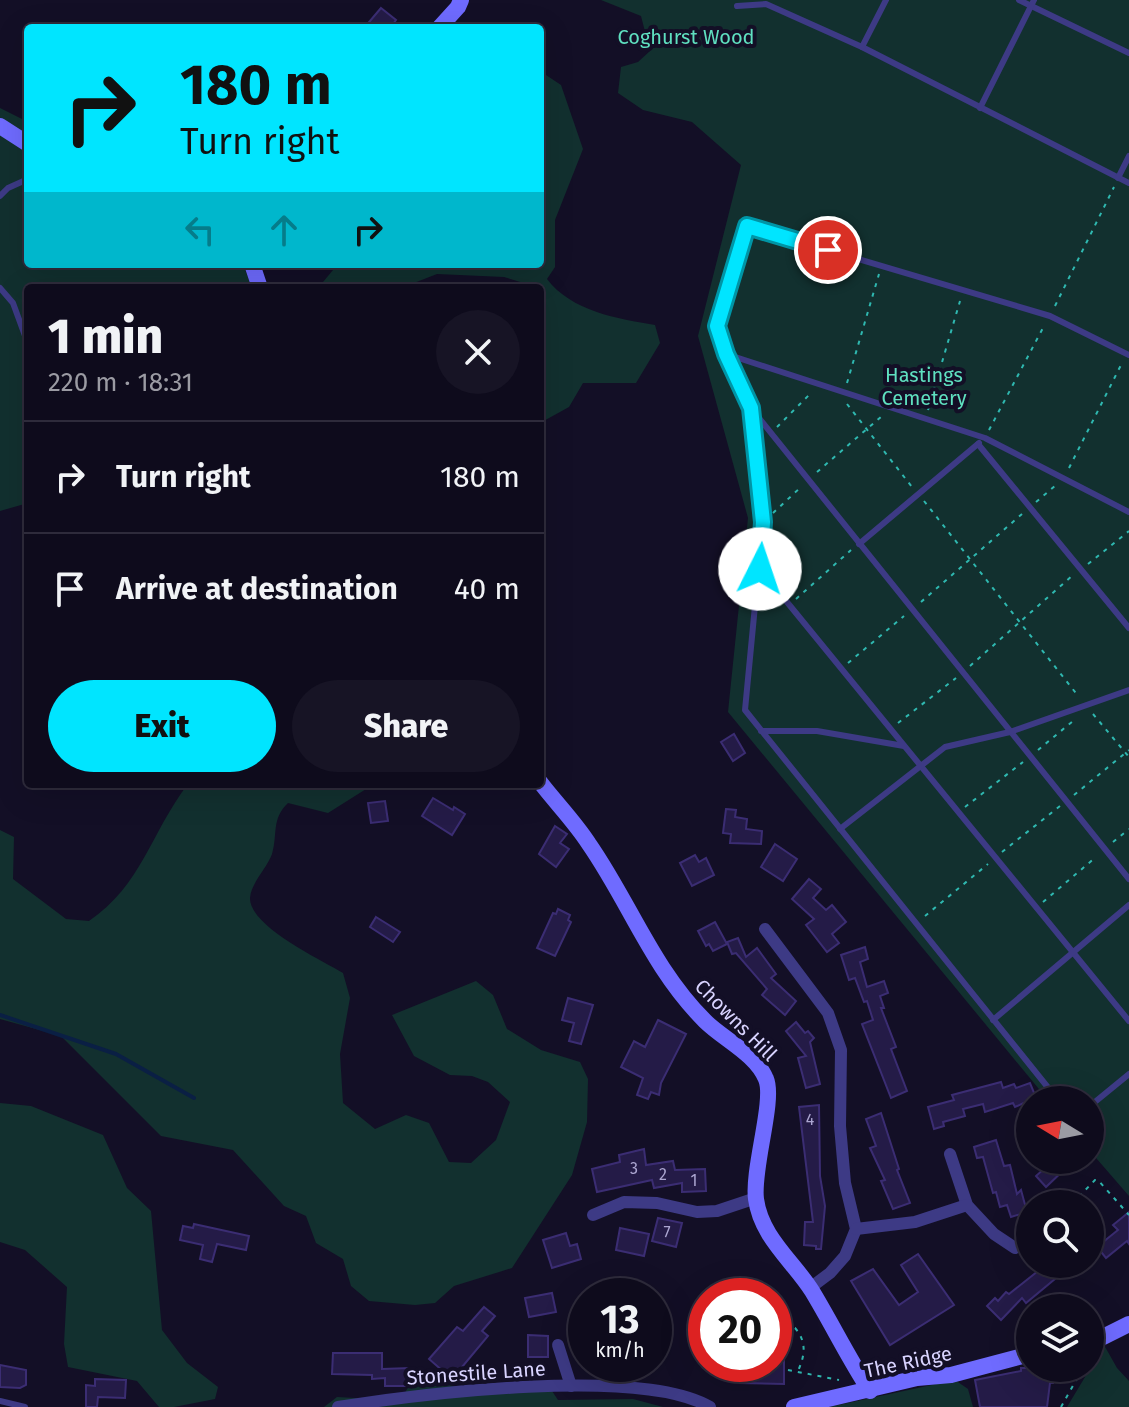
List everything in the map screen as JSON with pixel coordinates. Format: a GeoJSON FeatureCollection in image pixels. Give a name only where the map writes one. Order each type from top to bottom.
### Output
{"type":"FeatureCollection","features":[{"type":"Feature","properties":{"kind":"street"},"geometry":{"type":"LineString","coordinates":[[443,24],[461,0]]}},
{"type":"Feature","properties":{"kind":"street"},"geometry":{"type":"LineString","coordinates":[[0,126],[24,141]]}},
{"type":"Feature","properties":{"kind":"street","name":"Chowns Hill"},"geometry":{"type":"LineString","coordinates":[[544,787],[589,844],[644,941],[674,984],[706,1022],[757,1066],[767,1080],[768,1102],[759,1149],[756,1198],[763,1224],[810,1288],[865,1392]]}},
{"type":"Feature","properties":{"kind":"street"},"geometry":{"type":"LineString","coordinates":[[765,929],[828,1013],[841,1050],[840,1126],[845,1183],[856,1229],[845,1256],[830,1273],[810,1288]]}},
{"type":"Feature","properties":{"kind":"street"},"geometry":{"type":"LineString","coordinates":[[950,1154],[967,1205],[994,1234],[1015,1248]]}},
{"type":"Feature","properties":{"kind":"street"},"geometry":{"type":"LineString","coordinates":[[593,1215],[624,1202],[657,1203],[697,1212],[717,1211],[756,1198]]}},
{"type":"Feature","properties":{"kind":"street"},"geometry":{"type":"LineString","coordinates":[[856,1229],[915,1222],[967,1205]]}},
{"type":"Feature","properties":{"kind":"street"},"geometry":{"type":"LineString","coordinates":[[1104,1337],[1129,1326]]}},
{"type":"Feature","properties":{"kind":"street"},"geometry":{"type":"LineString","coordinates":[[558,1345],[571,1386]]}},
{"type":"Feature","properties":{"kind":"street","name":"The Ridge"},"geometry":{"type":"LineString","coordinates":[[794,1407],[917,1378],[951,1375],[1016,1358]]}},
{"type":"Feature","properties":{"kind":"street","name":"Stonestile Lane"},"geometry":{"type":"LineString","coordinates":[[338,1407],[461,1393],[571,1386],[632,1388],[693,1399],[710,1407]]}},
{"type":"Feature","properties":{"kind":"lane"},"geometry":{"type":"LineString","coordinates":[[862,47],[886,0]]}},
{"type":"Feature","properties":{"kind":"lane"},"geometry":{"type":"LineString","coordinates":[[1019,0],[1032,3],[1129,53]]}},
{"type":"Feature","properties":{"kind":"lane"},"geometry":{"type":"LineString","coordinates":[[980,108],[1032,3]]}},
{"type":"Feature","properties":{"kind":"lane"},"geometry":{"type":"LineString","coordinates":[[737,6],[766,4],[862,47],[1129,183]]}},
{"type":"Feature","properties":{"kind":"lane"},"geometry":{"type":"LineString","coordinates":[[1118,178],[1129,156]]}},
{"type":"Feature","properties":{"kind":"lane"},"geometry":{"type":"LineString","coordinates":[[0,196],[8,188],[24,181]]}},
{"type":"Feature","properties":{"kind":"lane"},"geometry":{"type":"LineString","coordinates":[[1128,354],[1050,316],[747,226],[717,326],[726,354],[751,408],[1129,879]]}},
{"type":"Feature","properties":{"kind":"lane"},"geometry":{"type":"LineString","coordinates":[[0,288],[13,303],[24,333]]}},
{"type":"Feature","properties":{"kind":"lane"},"geometry":{"type":"LineString","coordinates":[[726,354],[985,438],[1129,512]]}},
{"type":"Feature","properties":{"kind":"lane"},"geometry":{"type":"LineString","coordinates":[[751,408],[763,522],[745,710],[1047,1086]]}},
{"type":"Feature","properties":{"kind":"lane"},"geometry":{"type":"LineString","coordinates":[[859,544],[985,438]]}},
{"type":"Feature","properties":{"kind":"lane"},"geometry":{"type":"LineString","coordinates":[[978,444],[1129,628]]}},
{"type":"Feature","properties":{"kind":"lane"},"geometry":{"type":"LineString","coordinates":[[760,569],[1129,1021]]}},
{"type":"Feature","properties":{"kind":"lane"},"geometry":{"type":"LineString","coordinates":[[840,829],[945,747],[1010,732],[1129,690]]}},
{"type":"Feature","properties":{"kind":"lane"},"geometry":{"type":"LineString","coordinates":[[761,731],[817,731],[905,747]]}},
{"type":"Feature","properties":{"kind":"lane"},"geometry":{"type":"LineString","coordinates":[[993,1020],[1129,905]]}},
{"type":"Feature","properties":{"kind":"lane"},"geometry":{"type":"LineString","coordinates":[[1104,1095],[1129,1074]]}},
{"type":"Feature","properties":{"kind":"lane"},"geometry":{"type":"LineString","coordinates":[[0,1401],[25,1407]]}},
{"type":"Feature","properties":{"kind":"path"},"geometry":{"type":"LineString","coordinates":[[985,438],[1118,178]]}},
{"type":"Feature","properties":{"kind":"path"},"geometry":{"type":"LineString","coordinates":[[881,266],[840,391],[866,432],[1129,757]]}},
{"type":"Feature","properties":{"kind":"path"},"geometry":{"type":"LineString","coordinates":[[925,419],[963,290]]}},
{"type":"Feature","properties":{"kind":"path"},"geometry":{"type":"LineString","coordinates":[[841,669],[1064,479],[1128,354]]}},
{"type":"Feature","properties":{"kind":"path"},"geometry":{"type":"LineString","coordinates":[[770,433],[819,384]]}},
{"type":"Feature","properties":{"kind":"path"},"geometry":{"type":"LineString","coordinates":[[763,522],[891,408]]}},
{"type":"Feature","properties":{"kind":"path"},"geometry":{"type":"LineString","coordinates":[[890,729],[963,673],[1018,622],[1129,531]]}},
{"type":"Feature","properties":{"kind":"path"},"geometry":{"type":"LineString","coordinates":[[789,605],[859,544]]}},
{"type":"Feature","properties":{"kind":"path"},"geometry":{"type":"LineString","coordinates":[[915,925],[1127,751]]}},
{"type":"Feature","properties":{"kind":"path"},"geometry":{"type":"LineString","coordinates":[[1036,907],[1129,829]]}},
{"type":"Feature","properties":{"kind":"path"},"geometry":{"type":"LineString","coordinates":[[1085,1190],[1095,1180],[1129,1215]]}},
{"type":"Feature","properties":{"kind":"path"},"geometry":{"type":"LineString","coordinates":[[792,1328],[801,1335],[805,1348],[798,1372]]}},
{"type":"Feature","properties":{"kind":"path"},"geometry":{"type":"LineString","coordinates":[[792,1371],[836,1378],[865,1392]]}},
{"type":"Feature","properties":{"kind":"path"},"geometry":{"type":"LineString","coordinates":[[1061,1407],[1075,1382]]}},
{"type":"Feature","properties":{"kind":"green space","name":"Hastings Cemetery"},"geometry":{"type":"Polygon","coordinates":[[[601,0],[1129,0],[1129,1196],[1104,1167],[1104,1086],[1036,1086],[728,712],[748,518],[698,336],[741,165],[692,122],[643,110],[618,93],[621,67],[638,62],[650,51],[641,16],[601,0]]]}},
{"type":"Feature","properties":{"kind":"green space"},"geometry":{"type":"Polygon","coordinates":[[[544,74],[561,85],[583,149],[555,220],[555,267],[547,279],[569,299],[596,312],[655,325],[660,343],[636,383],[583,383],[569,407],[544,421],[544,284],[527,284],[504,277],[437,274],[411,284],[321,284],[335,268],[544,268],[544,74]]]}},
{"type":"Feature","properties":{"kind":"green space"},"geometry":{"type":"Polygon","coordinates":[[[0,108],[24,121],[24,268],[244,268],[250,284],[24,284],[24,504],[0,511],[0,108]]]}},
{"type":"Feature","properties":{"kind":"green space"},"geometry":{"type":"Polygon","coordinates":[[[185,788],[368,788],[328,813],[288,803],[277,821],[272,854],[250,898],[253,909],[273,931],[343,973],[350,998],[340,1054],[343,1103],[375,1129],[406,1115],[429,1123],[449,1162],[471,1163],[496,1140],[510,1102],[488,1082],[472,1076],[450,1075],[414,1056],[392,1015],[476,981],[493,995],[507,1029],[541,1050],[580,1062],[588,1079],[587,1122],[572,1175],[512,1268],[454,1286],[435,1303],[415,1305],[369,1301],[351,1286],[343,1259],[316,1243],[306,1216],[284,1206],[233,1150],[161,1136],[61,1036],[0,1019],[0,830],[14,837],[13,879],[66,919],[89,921],[122,891],[185,788]]]}},
{"type":"Feature","properties":{"kind":"green space"},"geometry":{"type":"Polygon","coordinates":[[[0,1103],[31,1106],[103,1135],[127,1188],[151,1211],[162,1330],[187,1363],[218,1387],[215,1399],[159,1407],[137,1381],[68,1367],[64,1344],[67,1287],[25,1250],[0,1242],[0,1103]]]}},
{"type":"Feature","properties":{"kind":"green space"},"geometry":{"type":"Polygon","coordinates":[[[1104,1345],[1117,1368],[1129,1381],[1129,1407],[1067,1407],[1082,1382],[1104,1382],[1104,1345]]]}},
{"type":"Feature","properties":{"kind":"green space"},"geometry":{"type":"Polygon","coordinates":[[[428,1372],[448,1385],[464,1388],[548,1385],[558,1400],[633,1399],[663,1407],[324,1407],[337,1397],[374,1399],[404,1394],[415,1377],[428,1372]]]}},
{"type":"Feature","properties":{"kind":"green space"},"geometry":{"type":"Polygon","coordinates":[[[955,1380],[968,1389],[973,1407],[829,1407],[955,1380]]]}},
{"type":"Feature","properties":{"kind":"building"},"geometry":{"type":"Polygon","coordinates":[[[381,8],[396,20],[393,24],[367,24],[381,8]]]}},
{"type":"Feature","properties":{"kind":"building"},"geometry":{"type":"Polygon","coordinates":[[[734,734],[745,753],[733,761],[721,742],[734,734]]]}},
{"type":"Feature","properties":{"kind":"building"},"geometry":{"type":"Polygon","coordinates":[[[433,798],[465,814],[452,835],[422,816],[433,798]]]}},
{"type":"Feature","properties":{"kind":"building"},"geometry":{"type":"Polygon","coordinates":[[[385,801],[388,821],[371,823],[368,803],[385,801]]]}},
{"type":"Feature","properties":{"kind":"building"},"geometry":{"type":"Polygon","coordinates":[[[726,809],[736,810],[735,817],[747,819],[746,829],[762,831],[761,844],[730,843],[731,834],[723,833],[726,809]]]}},
{"type":"Feature","properties":{"kind":"building"},"geometry":{"type":"Polygon","coordinates":[[[555,826],[567,834],[560,843],[569,849],[556,867],[539,854],[555,826]]]}},
{"type":"Feature","properties":{"kind":"building"},"geometry":{"type":"Polygon","coordinates":[[[775,844],[797,859],[783,881],[761,867],[775,844]]]}},
{"type":"Feature","properties":{"kind":"building"},"geometry":{"type":"Polygon","coordinates":[[[695,855],[699,862],[706,858],[714,875],[692,886],[680,863],[695,855]]]}},
{"type":"Feature","properties":{"kind":"building"},"geometry":{"type":"Polygon","coordinates":[[[809,879],[821,889],[813,898],[826,910],[832,905],[846,922],[832,934],[839,943],[827,952],[806,925],[814,919],[792,899],[809,879]]]}},
{"type":"Feature","properties":{"kind":"building"},"geometry":{"type":"Polygon","coordinates":[[[558,909],[570,915],[568,920],[571,922],[555,956],[537,948],[553,913],[556,914],[558,909]]]}},
{"type":"Feature","properties":{"kind":"building"},"geometry":{"type":"Polygon","coordinates":[[[376,917],[400,932],[393,942],[370,927],[376,917]]]}},
{"type":"Feature","properties":{"kind":"building"},"geometry":{"type":"Polygon","coordinates":[[[715,922],[727,944],[713,951],[709,944],[706,946],[698,931],[715,922]]]}},
{"type":"Feature","properties":{"kind":"building"},"geometry":{"type":"Polygon","coordinates":[[[738,938],[746,957],[757,948],[776,974],[771,978],[796,1001],[785,1015],[762,995],[767,989],[736,953],[732,954],[727,942],[738,938]]]}},
{"type":"Feature","properties":{"kind":"building"},"geometry":{"type":"Polygon","coordinates":[[[865,947],[868,959],[860,962],[867,987],[884,981],[888,993],[880,996],[884,1008],[881,1008],[896,1047],[891,1049],[907,1091],[891,1098],[862,1024],[873,1020],[867,1001],[864,1002],[855,978],[849,980],[841,955],[865,947]]]}},
{"type":"Feature","properties":{"kind":"building"},"geometry":{"type":"Polygon","coordinates":[[[568,998],[593,1005],[581,1044],[569,1041],[574,1023],[562,1020],[568,998]]]}},
{"type":"Feature","properties":{"kind":"building"},"geometry":{"type":"Polygon","coordinates":[[[658,1020],[686,1034],[661,1083],[659,1095],[651,1092],[648,1099],[637,1095],[643,1078],[621,1067],[634,1041],[645,1047],[658,1020]]]}},
{"type":"Feature","properties":{"kind":"building"},"geometry":{"type":"Polygon","coordinates":[[[796,1022],[814,1038],[810,1042],[820,1084],[806,1088],[798,1058],[806,1056],[786,1031],[796,1022]]]}},
{"type":"Feature","properties":{"kind":"building"},"geometry":{"type":"Polygon","coordinates":[[[1001,1082],[1003,1088],[1014,1084],[1016,1107],[1013,1103],[985,1112],[983,1104],[963,1109],[965,1116],[943,1122],[944,1126],[934,1129],[928,1107],[954,1100],[952,1095],[1001,1082]]]}},
{"type":"Feature","properties":{"kind":"building"},"geometry":{"type":"Polygon","coordinates":[[[819,1105],[820,1176],[825,1206],[821,1249],[816,1249],[816,1246],[804,1245],[805,1222],[813,1222],[799,1107],[819,1105]]]}},
{"type":"Feature","properties":{"kind":"building"},"geometry":{"type":"Polygon","coordinates":[[[881,1113],[910,1203],[893,1209],[881,1181],[885,1180],[870,1148],[876,1146],[866,1119],[881,1113]]]}},
{"type":"Feature","properties":{"kind":"building"},"geometry":{"type":"Polygon","coordinates":[[[996,1140],[1004,1166],[1010,1165],[1016,1190],[1016,1215],[1011,1217],[1007,1205],[1000,1207],[983,1157],[977,1158],[974,1147],[996,1140]]]}},
{"type":"Feature","properties":{"kind":"building"},"geometry":{"type":"Polygon","coordinates":[[[644,1149],[646,1165],[673,1161],[675,1170],[705,1169],[706,1191],[682,1192],[682,1183],[654,1188],[652,1180],[597,1192],[592,1169],[620,1162],[619,1155],[644,1149]]]}},
{"type":"Feature","properties":{"kind":"building"},"geometry":{"type":"Polygon","coordinates":[[[1038,1174],[1060,1174],[1046,1187],[1036,1176],[1038,1174]]]}},
{"type":"Feature","properties":{"kind":"building"},"geometry":{"type":"Polygon","coordinates":[[[1129,1212],[1129,1244],[1127,1241],[1106,1258],[1104,1241],[1118,1230],[1113,1225],[1129,1212]]]}},
{"type":"Feature","properties":{"kind":"building"},"geometry":{"type":"Polygon","coordinates":[[[658,1218],[682,1223],[676,1247],[652,1241],[658,1218]]]}},
{"type":"Feature","properties":{"kind":"building"},"geometry":{"type":"Polygon","coordinates":[[[194,1224],[249,1236],[246,1250],[217,1244],[212,1262],[200,1259],[203,1245],[180,1240],[183,1226],[193,1228],[194,1224]]]}},
{"type":"Feature","properties":{"kind":"building"},"geometry":{"type":"Polygon","coordinates":[[[620,1228],[649,1234],[644,1256],[616,1250],[620,1228]]]}},
{"type":"Feature","properties":{"kind":"building"},"geometry":{"type":"Polygon","coordinates":[[[566,1233],[570,1246],[577,1244],[581,1259],[552,1268],[543,1240],[566,1233]]]}},
{"type":"Feature","properties":{"kind":"building"},"geometry":{"type":"Polygon","coordinates":[[[918,1254],[954,1305],[890,1345],[851,1281],[873,1269],[899,1305],[918,1292],[901,1265],[918,1254]]]}},
{"type":"Feature","properties":{"kind":"building"},"geometry":{"type":"Polygon","coordinates":[[[1029,1278],[1056,1278],[1037,1294],[1016,1294],[1016,1304],[1001,1320],[987,1306],[995,1298],[998,1301],[1006,1292],[1009,1294],[1029,1278]]]}},
{"type":"Feature","properties":{"kind":"building"},"geometry":{"type":"Polygon","coordinates":[[[552,1293],[556,1312],[529,1317],[525,1298],[552,1293]]]}},
{"type":"Feature","properties":{"kind":"building"},"geometry":{"type":"Polygon","coordinates":[[[484,1307],[495,1316],[482,1331],[488,1336],[452,1379],[429,1359],[457,1327],[463,1331],[484,1307]]]}},
{"type":"Feature","properties":{"kind":"building"},"geometry":{"type":"Polygon","coordinates":[[[528,1335],[548,1336],[548,1357],[528,1357],[528,1335]]]}},
{"type":"Feature","properties":{"kind":"building"},"geometry":{"type":"Polygon","coordinates":[[[333,1353],[382,1353],[382,1369],[410,1368],[409,1386],[385,1386],[385,1378],[372,1379],[372,1375],[332,1374],[333,1353]]]}},
{"type":"Feature","properties":{"kind":"building"},"geometry":{"type":"Polygon","coordinates":[[[0,1365],[26,1370],[26,1385],[20,1388],[0,1387],[0,1365]]]}},
{"type":"Feature","properties":{"kind":"building"},"geometry":{"type":"Polygon","coordinates":[[[1016,1372],[1016,1382],[1053,1382],[1050,1383],[1047,1407],[980,1407],[975,1380],[1016,1372]]]}},
{"type":"Feature","properties":{"kind":"building"},"geometry":{"type":"Polygon","coordinates":[[[95,1379],[126,1380],[125,1398],[98,1397],[97,1407],[86,1407],[86,1385],[95,1386],[95,1379]]]}},
{"type":"Feature","properties":{"kind":"building"},"geometry":{"type":"Polygon","coordinates":[[[784,1382],[784,1384],[740,1383],[784,1382]]]}},
{"type":"Feature","properties":{"kind":"waterway"},"geometry":{"type":"LineString","coordinates":[[0,1015],[116,1054],[194,1098]]}},
{"type":"Feature","properties":{"kind":"route"},"geometry":{"type":"LineString","coordinates":[[760,569],[763,522],[751,408],[726,354],[717,326],[747,226],[828,250]]}},
{"type":"Feature","properties":{"kind":"park label","name":"Coghurst Wood"},"geometry":{"type":"Point","coordinates":[686,37]}}]}
